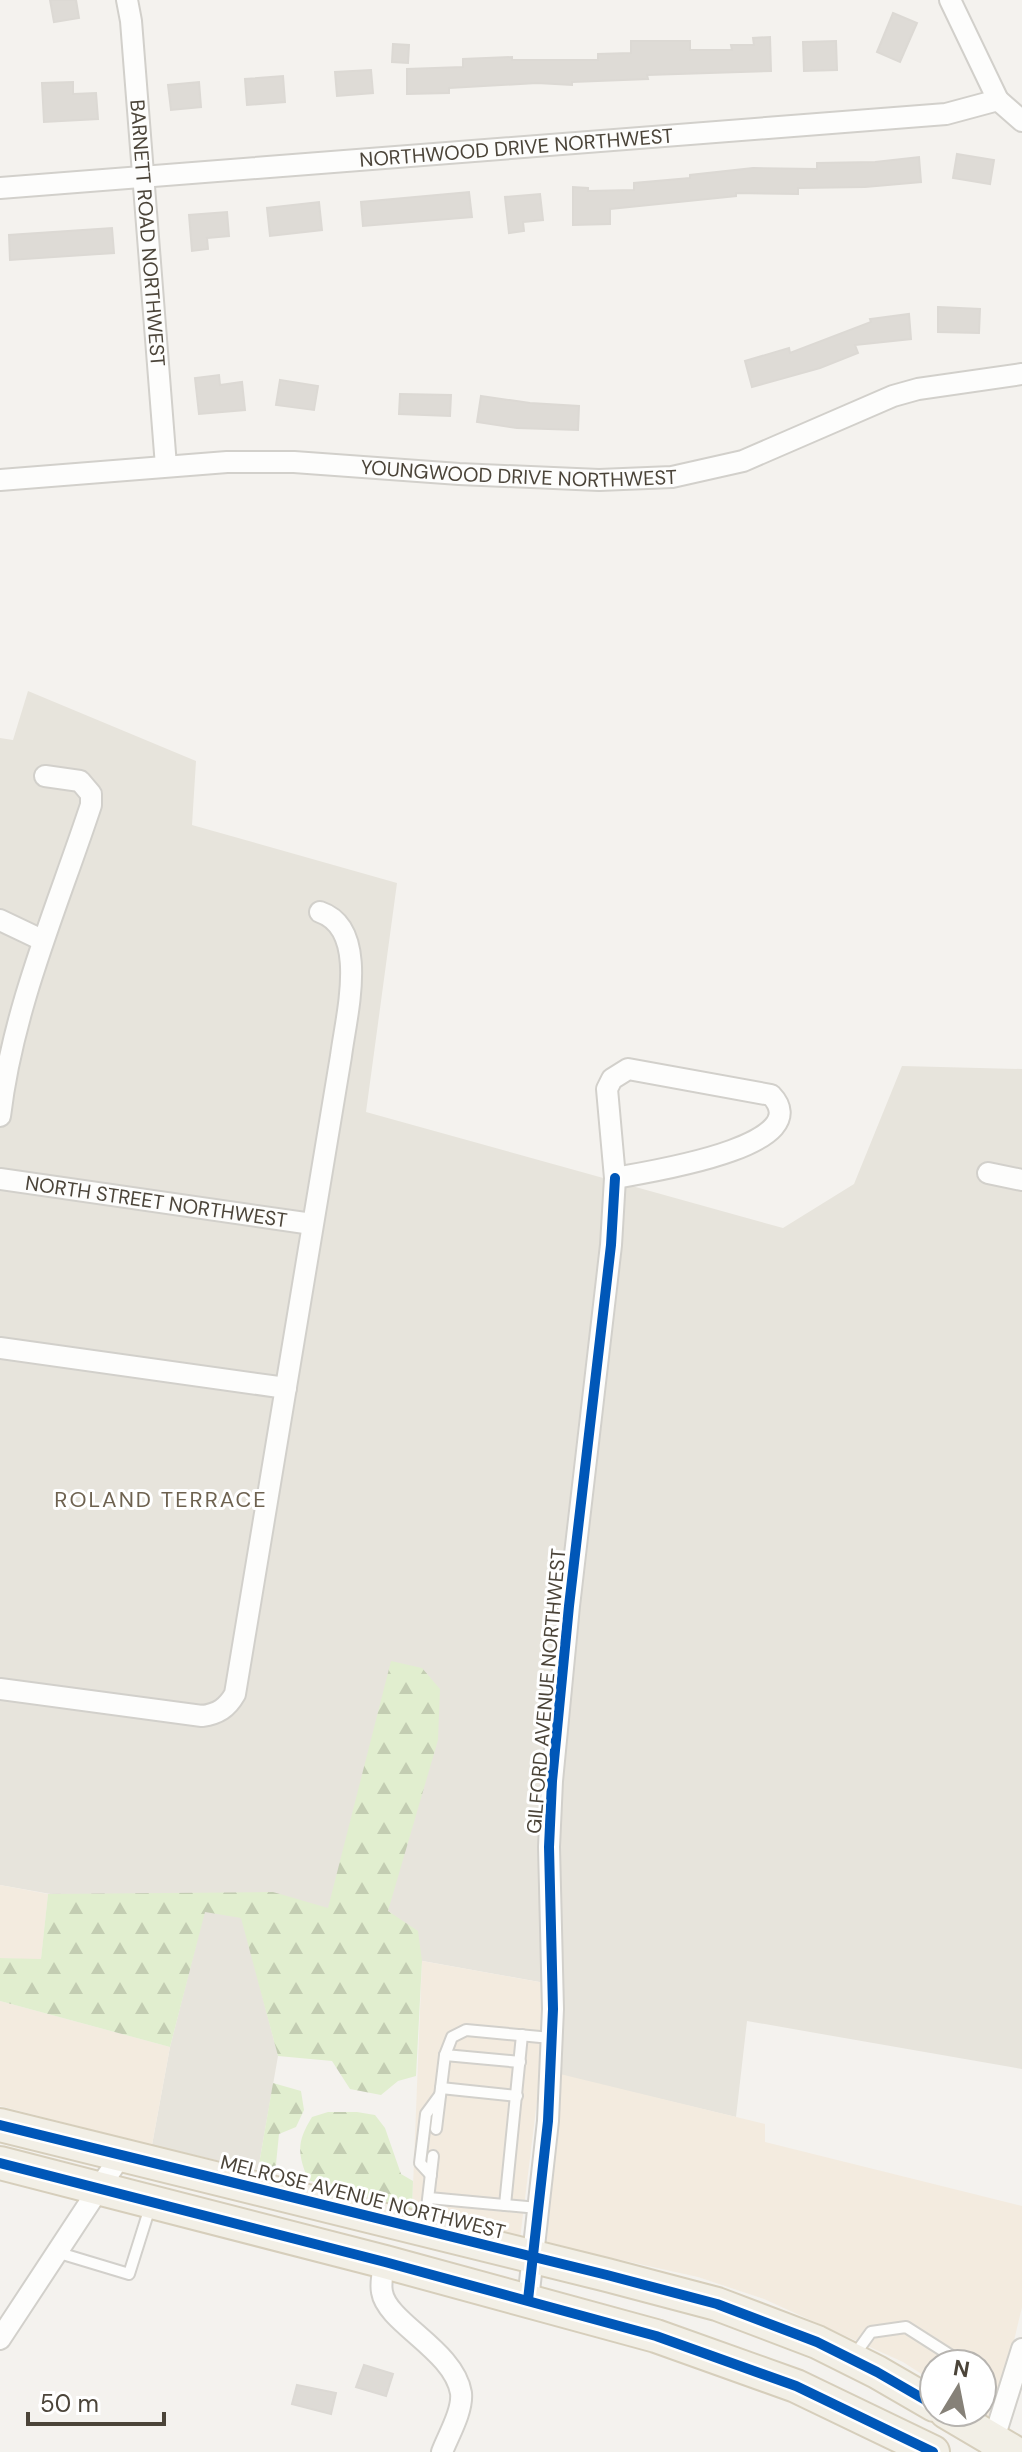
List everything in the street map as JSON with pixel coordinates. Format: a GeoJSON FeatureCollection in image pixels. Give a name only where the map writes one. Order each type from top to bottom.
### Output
{"type":"FeatureCollection","features":[{"type":"Feature","properties":{"kind":"main road","name":"MELROSE AVENUE NORTHWEST"},"geometry":{"type":"LineString","coordinates":[[0,2125],[717,2304],[817,2342],[918,2395]]}},
{"type":"Feature","properties":{"kind":"main road"},"geometry":{"type":"LineString","coordinates":[[0,2163],[385,2262],[656,2336],[810,2392],[933,2452]]}},
{"type":"Feature","properties":{"kind":"main road"},"geometry":{"type":"LineString","coordinates":[[970,2428],[999,2448]]}},
{"type":"Feature","properties":{"kind":"street","name":"BARNETT ROAD NORTHWEST"},"geometry":{"type":"LineString","coordinates":[[127,0],[166,466]]}},
{"type":"Feature","properties":{"kind":"street"},"geometry":{"type":"LineString","coordinates":[[950,0],[998,100],[1022,121]]}},
{"type":"Feature","properties":{"kind":"street","name":"NORTHWOOD DRIVE NORTHWEST"},"geometry":{"type":"LineString","coordinates":[[0,188],[946,114],[998,100]]}},
{"type":"Feature","properties":{"kind":"street","name":"YOUNGWOOD DRIVE NORTHWEST"},"geometry":{"type":"LineString","coordinates":[[0,480],[227,462],[294,462],[583,479],[672,477],[743,461],[893,396],[968,380],[1022,374]]}},
{"type":"Feature","properties":{"kind":"street"},"geometry":{"type":"LineString","coordinates":[[0,1116],[13,1043],[42,940],[91,805],[91,794],[80,781],[45,776]]}},
{"type":"Feature","properties":{"kind":"street"},"geometry":{"type":"LineString","coordinates":[[0,1689],[202,1716],[224,1709],[235,1694],[341,1056],[351,972],[350,950],[344,932],[337,922],[320,912]]}},
{"type":"Feature","properties":{"kind":"street"},"geometry":{"type":"LineString","coordinates":[[0,920],[42,940]]}},
{"type":"Feature","properties":{"kind":"street","name":"GILFORD AVENUE NORTHWEST"},"geometry":{"type":"LineString","coordinates":[[528,2300],[548,2121],[552,1781],[611,1245],[615,1178],[607,1089],[620,1072],[635,1069],[746,1089],[771,1095],[778,1103],[781,1112],[779,1121],[752,1143],[729,1153],[615,1178]]}},
{"type":"Feature","properties":{"kind":"street"},"geometry":{"type":"LineString","coordinates":[[988,1173],[1022,1180]]}},
{"type":"Feature","properties":{"kind":"street","name":"NORTH STREET NORTHWEST"},"geometry":{"type":"LineString","coordinates":[[0,1179],[312,1224]]}},
{"type":"Feature","properties":{"kind":"street"},"geometry":{"type":"LineString","coordinates":[[0,1348],[286,1388]]}},
{"type":"Feature","properties":{"kind":"street"},"geometry":{"type":"LineString","coordinates":[[0,2339],[121,2155]]}},
{"type":"Feature","properties":{"kind":"street"},"geometry":{"type":"LineString","coordinates":[[385,2262],[382,2294],[387,2306],[420,2335],[446,2364],[461,2394],[460,2405],[442,2452]]}},
{"type":"Feature","properties":{"kind":"street"},"geometry":{"type":"LineString","coordinates":[[999,2448],[1022,2349]]}},
{"type":"Feature","properties":{"kind":"lane"},"geometry":{"type":"LineString","coordinates":[[436,2129],[445,2055],[452,2037],[466,2030],[551,2038]]}},
{"type":"Feature","properties":{"kind":"lane"},"geometry":{"type":"LineString","coordinates":[[505,2205],[522,2035]]}},
{"type":"Feature","properties":{"kind":"lane"},"geometry":{"type":"LineString","coordinates":[[445,2055],[520,2062]]}},
{"type":"Feature","properties":{"kind":"lane"},"geometry":{"type":"LineString","coordinates":[[441,2091],[517,2096]]}},
{"type":"Feature","properties":{"kind":"lane"},"geometry":{"type":"LineString","coordinates":[[431,2175],[420,2163],[426,2114],[441,2091]]}},
{"type":"Feature","properties":{"kind":"lane"},"geometry":{"type":"LineString","coordinates":[[425,2232],[433,2156]]}},
{"type":"Feature","properties":{"kind":"lane"},"geometry":{"type":"LineString","coordinates":[[429,2198],[538,2208]]}},
{"type":"Feature","properties":{"kind":"lane"},"geometry":{"type":"LineString","coordinates":[[56,2252],[129,2274],[152,2201]]}},
{"type":"Feature","properties":{"kind":"lane"},"geometry":{"type":"LineString","coordinates":[[851,2359],[871,2332],[906,2327],[939,2348]]}},
{"type":"Feature","properties":{"kind":"shaded area"},"geometry":{"type":"Polygon","coordinates":[[[28,691],[196,761],[192,825],[397,883],[366,1112],[783,1228],[854,1184],[902,1066],[1022,1069],[1022,2069],[747,2021],[736,2117],[539,2070],[545,1983],[245,1929],[278,2056],[258,2170],[152,2145],[170,2047],[202,1921],[0,1885],[0,738],[13,740],[28,691]]]}},
{"type":"Feature","properties":{"kind":"shaded area"},"geometry":{"type":"Polygon","coordinates":[[[0,1885],[48,1894],[41,1960],[0,1958],[0,1885]]]}},
{"type":"Feature","properties":{"kind":"shaded area"},"geometry":{"type":"Polygon","coordinates":[[[422,1961],[545,1983],[537,2101],[520,2239],[412,2211],[422,1961]]]}},
{"type":"Feature","properties":{"kind":"shaded area"},"geometry":{"type":"Polygon","coordinates":[[[0,2001],[170,2047],[152,2145],[0,2106],[0,2001]]]}},
{"type":"Feature","properties":{"kind":"shaded area"},"geometry":{"type":"Polygon","coordinates":[[[560,2074],[765,2124],[765,2142],[1022,2206],[1022,2307],[998,2402],[998,2348],[918,2348],[918,2372],[764,2299],[698,2277],[545,2243],[560,2074]]]}},
{"type":"Feature","properties":{"kind":"green space"},"geometry":{"type":"Polygon","coordinates":[[[391,1661],[422,1668],[440,1689],[438,1740],[388,1911],[418,1931],[422,1961],[416,2076],[398,2081],[381,2095],[350,2089],[332,2061],[278,2056],[241,1918],[205,1912],[170,2047],[0,2001],[0,1958],[41,1959],[48,1894],[273,1892],[328,1908],[391,1661]]]}},
{"type":"Feature","properties":{"kind":"green space"},"geometry":{"type":"Polygon","coordinates":[[[273,2083],[301,2091],[304,2110],[296,2127],[279,2134],[275,2174],[258,2170],[273,2083]]]}},
{"type":"Feature","properties":{"kind":"green space"},"geometry":{"type":"Polygon","coordinates":[[[328,2112],[375,2115],[385,2128],[401,2174],[413,2181],[412,2211],[308,2180],[300,2148],[303,2134],[312,2117],[328,2112]]]}},
{"type":"Feature","properties":{"kind":"building"},"geometry":{"type":"Polygon","coordinates":[[[50,0],[76,0],[79,18],[54,22],[50,0]]]}},
{"type":"Feature","properties":{"kind":"building"},"geometry":{"type":"Polygon","coordinates":[[[893,13],[917,23],[900,62],[877,52],[893,13]]]}},
{"type":"Feature","properties":{"kind":"building"},"geometry":{"type":"Polygon","coordinates":[[[770,37],[771,71],[647,75],[648,79],[572,82],[572,85],[537,83],[449,88],[449,93],[407,94],[407,69],[463,67],[463,59],[598,60],[598,54],[631,53],[631,41],[690,41],[690,50],[732,50],[731,45],[754,45],[753,38],[770,37]]]}},
{"type":"Feature","properties":{"kind":"building"},"geometry":{"type":"Polygon","coordinates":[[[836,41],[837,70],[804,71],[803,42],[836,41]]]}},
{"type":"Feature","properties":{"kind":"building"},"geometry":{"type":"Polygon","coordinates":[[[393,44],[409,45],[408,63],[392,62],[393,44]]]}},
{"type":"Feature","properties":{"kind":"building"},"geometry":{"type":"Polygon","coordinates":[[[371,70],[373,93],[337,96],[335,72],[371,70]]]}},
{"type":"Feature","properties":{"kind":"building"},"geometry":{"type":"Polygon","coordinates":[[[283,76],[285,102],[247,105],[245,79],[283,76]]]}},
{"type":"Feature","properties":{"kind":"building"},"geometry":{"type":"Polygon","coordinates":[[[73,82],[73,94],[96,93],[98,119],[44,122],[42,83],[73,82]]]}},
{"type":"Feature","properties":{"kind":"building"},"geometry":{"type":"Polygon","coordinates":[[[199,82],[201,107],[171,110],[168,85],[199,82]]]}},
{"type":"Feature","properties":{"kind":"building"},"geometry":{"type":"Polygon","coordinates":[[[957,154],[994,160],[990,184],[953,178],[957,154]]]}},
{"type":"Feature","properties":{"kind":"building"},"geometry":{"type":"Polygon","coordinates":[[[919,157],[921,182],[798,188],[798,194],[736,193],[736,196],[610,209],[610,224],[573,225],[573,187],[588,188],[588,191],[634,190],[634,183],[690,178],[690,175],[753,168],[817,169],[817,163],[875,162],[919,157]]]}},
{"type":"Feature","properties":{"kind":"building"},"geometry":{"type":"Polygon","coordinates":[[[469,192],[472,217],[363,226],[361,202],[469,192]]]}},
{"type":"Feature","properties":{"kind":"building"},"geometry":{"type":"Polygon","coordinates":[[[540,194],[543,220],[523,222],[524,231],[509,233],[505,197],[540,194]]]}},
{"type":"Feature","properties":{"kind":"building"},"geometry":{"type":"Polygon","coordinates":[[[319,202],[322,230],[270,236],[267,208],[319,202]]]}},
{"type":"Feature","properties":{"kind":"building"},"geometry":{"type":"Polygon","coordinates":[[[227,212],[229,236],[207,238],[208,249],[192,251],[189,215],[227,212]]]}},
{"type":"Feature","properties":{"kind":"building"},"geometry":{"type":"Polygon","coordinates":[[[112,228],[114,253],[10,260],[9,235],[112,228]]]}},
{"type":"Feature","properties":{"kind":"building"},"geometry":{"type":"Polygon","coordinates":[[[938,307],[980,309],[979,333],[938,332],[938,307]]]}},
{"type":"Feature","properties":{"kind":"building"},"geometry":{"type":"Polygon","coordinates":[[[909,314],[911,339],[855,345],[858,353],[820,368],[752,387],[745,361],[789,348],[790,353],[871,322],[870,319],[909,314]]]}},
{"type":"Feature","properties":{"kind":"building"},"geometry":{"type":"Polygon","coordinates":[[[219,375],[220,385],[242,382],[245,410],[199,414],[195,378],[219,375]]]}},
{"type":"Feature","properties":{"kind":"building"},"geometry":{"type":"Polygon","coordinates":[[[280,380],[318,386],[314,410],[276,405],[280,380]]]}},
{"type":"Feature","properties":{"kind":"building"},"geometry":{"type":"Polygon","coordinates":[[[400,394],[451,395],[450,416],[399,414],[400,394]]]}},
{"type":"Feature","properties":{"kind":"building"},"geometry":{"type":"Polygon","coordinates":[[[481,396],[579,406],[578,430],[517,428],[477,422],[481,396]]]}},
{"type":"Feature","properties":{"kind":"building"},"geometry":{"type":"Polygon","coordinates":[[[364,2365],[393,2374],[386,2396],[356,2387],[364,2365]]]}},
{"type":"Feature","properties":{"kind":"building"},"geometry":{"type":"Polygon","coordinates":[[[297,2385],[336,2393],[331,2414],[292,2404],[297,2385]]]}},
{"type":"Feature","properties":{"kind":"cycle path"},"geometry":{"type":"LineString","coordinates":[[528,2300],[548,2121],[553,2009],[549,1847],[552,1781],[611,1245],[615,1178]]}},
{"type":"Feature","properties":{"kind":"cycle path"},"geometry":{"type":"LineString","coordinates":[[0,2125],[717,2304],[817,2342],[918,2396]]}},
{"type":"Feature","properties":{"kind":"cycle path"},"geometry":{"type":"LineString","coordinates":[[0,2163],[385,2262],[656,2336],[796,2386],[933,2452]]}},
{"type":"Feature","properties":{"kind":"district","name":"ROLAND TERRACE"},"geometry":{"type":"Point","coordinates":[161,1499]}}]}
